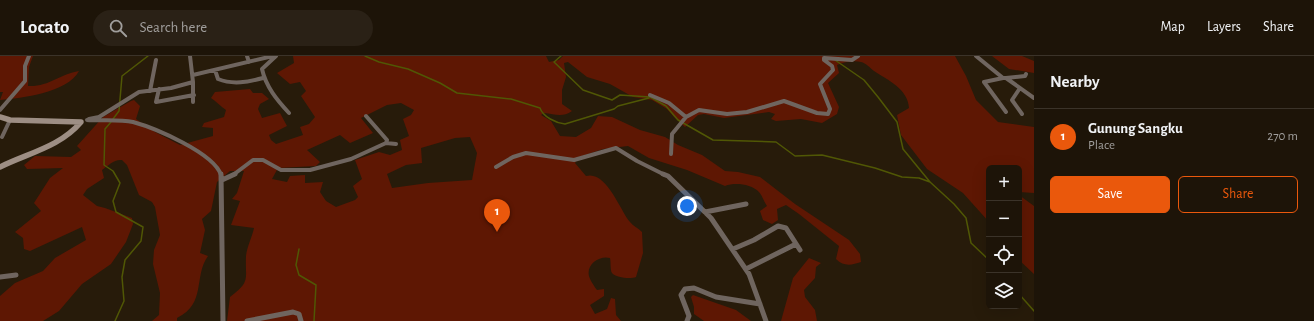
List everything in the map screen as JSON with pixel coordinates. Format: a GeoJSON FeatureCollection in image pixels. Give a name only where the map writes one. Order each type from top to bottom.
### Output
{"type":"FeatureCollection","features":[{"type":"Feature","properties":{"kind":"street"},"geometry":{"type":"LineString","coordinates":[[0,110],[24,81],[25,66],[29,56]]}},
{"type":"Feature","properties":{"kind":"street"},"geometry":{"type":"LineString","coordinates":[[190,56],[193,75],[193,102]]}},
{"type":"Feature","properties":{"kind":"street"},"geometry":{"type":"LineString","coordinates":[[247,56],[249,62]]}},
{"type":"Feature","properties":{"kind":"street"},"geometry":{"type":"LineString","coordinates":[[193,75],[273,56]]}},
{"type":"Feature","properties":{"kind":"street"},"geometry":{"type":"LineString","coordinates":[[276,56],[262,69],[264,78],[273,95],[289,113]]}},
{"type":"Feature","properties":{"kind":"street"},"geometry":{"type":"LineString","coordinates":[[671,154],[672,134],[684,121],[700,110],[722,115],[748,112],[780,101],[789,102],[817,113],[828,114],[830,109],[820,84],[833,70],[832,66],[824,60],[830,57],[852,60],[858,56]]}},
{"type":"Feature","properties":{"kind":"street"},"geometry":{"type":"LineString","coordinates":[[976,56],[1004,78],[1034,98]]}},
{"type":"Feature","properties":{"kind":"street"},"geometry":{"type":"LineString","coordinates":[[150,91],[156,60]]}},
{"type":"Feature","properties":{"kind":"street"},"geometry":{"type":"LineString","coordinates":[[215,70],[218,79],[223,81],[249,82],[264,78]]}},
{"type":"Feature","properties":{"kind":"street"},"geometry":{"type":"LineString","coordinates":[[1006,112],[984,82],[1025,76],[1026,74]]}},
{"type":"Feature","properties":{"kind":"street"},"geometry":{"type":"LineString","coordinates":[[0,167],[19,156],[59,141],[84,121],[99,117],[137,93],[192,82]]}},
{"type":"Feature","properties":{"kind":"street"},"geometry":{"type":"LineString","coordinates":[[1020,88],[1012,100],[1022,114]]}},
{"type":"Feature","properties":{"kind":"street"},"geometry":{"type":"LineString","coordinates":[[159,89],[156,102],[194,95]]}},
{"type":"Feature","properties":{"kind":"street"},"geometry":{"type":"LineString","coordinates":[[650,95],[669,104],[684,121]]}},
{"type":"Feature","properties":{"kind":"street"},"geometry":{"type":"LineString","coordinates":[[366,116],[387,140],[386,143]]}},
{"type":"Feature","properties":{"kind":"street"},"geometry":{"type":"LineString","coordinates":[[0,117],[10,120],[132,122],[184,143],[214,164],[221,173],[222,180],[223,321]]}},
{"type":"Feature","properties":{"kind":"street"},"geometry":{"type":"LineString","coordinates":[[2,136],[10,120]]}},
{"type":"Feature","properties":{"kind":"street"},"geometry":{"type":"LineString","coordinates":[[222,180],[242,169],[250,160],[264,160],[274,169],[284,171],[310,170],[332,166],[386,143],[396,144]]}},
{"type":"Feature","properties":{"kind":"street"},"geometry":{"type":"LineString","coordinates":[[496,167],[513,157],[526,153],[574,160],[616,148],[637,161],[668,176],[705,212],[733,249],[753,282],[766,321]]}},
{"type":"Feature","properties":{"kind":"street"},"geometry":{"type":"LineString","coordinates":[[705,212],[746,204]]}},
{"type":"Feature","properties":{"kind":"street"},"geometry":{"type":"LineString","coordinates":[[733,249],[778,226],[786,228],[800,250]]}},
{"type":"Feature","properties":{"kind":"street"},"geometry":{"type":"LineString","coordinates":[[746,269],[796,244]]}},
{"type":"Feature","properties":{"kind":"street"},"geometry":{"type":"LineString","coordinates":[[0,277],[16,275]]}},
{"type":"Feature","properties":{"kind":"street"},"geometry":{"type":"LineString","coordinates":[[687,321],[688,316],[681,296],[682,291],[688,288],[729,300],[760,304]]}},
{"type":"Feature","properties":{"kind":"street"},"geometry":{"type":"LineString","coordinates":[[247,321],[293,312],[299,314],[301,321]]}},
{"type":"Feature","properties":{"kind":"shaded area"},"geometry":{"type":"Polygon","coordinates":[[[0,56],[33,56],[29,67],[28,86],[42,84],[79,71],[65,85],[55,89],[32,96],[0,100],[3,92],[0,92],[0,56]]]}},
{"type":"Feature","properties":{"kind":"shaded area"},"geometry":{"type":"Polygon","coordinates":[[[293,56],[546,56],[549,62],[559,60],[563,56],[955,56],[966,76],[976,100],[998,122],[1034,127],[1034,193],[1022,192],[1022,165],[986,165],[986,219],[963,193],[927,169],[901,135],[897,115],[909,108],[905,95],[891,82],[861,62],[855,61],[837,65],[839,73],[828,83],[839,107],[837,114],[822,123],[801,119],[776,121],[771,119],[775,114],[769,112],[724,118],[704,114],[698,115],[685,127],[667,109],[652,100],[633,97],[610,84],[587,77],[568,62],[564,63],[566,77],[562,90],[562,104],[572,111],[562,115],[544,113],[541,115],[551,121],[560,136],[576,137],[591,128],[598,116],[612,117],[640,130],[665,137],[678,145],[702,155],[725,171],[738,172],[760,177],[795,204],[849,240],[860,254],[861,262],[848,265],[839,262],[836,259],[839,246],[786,205],[777,209],[778,220],[772,224],[763,220],[760,211],[767,206],[760,193],[752,187],[738,184],[725,186],[687,170],[649,158],[628,146],[603,149],[579,157],[575,163],[586,176],[593,176],[600,179],[606,185],[612,192],[630,222],[642,232],[643,253],[636,277],[624,278],[614,275],[611,272],[610,258],[606,257],[595,261],[589,272],[590,279],[597,290],[604,289],[604,296],[590,305],[595,314],[607,309],[611,298],[615,299],[616,315],[621,321],[227,321],[230,297],[237,292],[246,280],[246,256],[254,228],[231,225],[240,201],[232,199],[237,193],[244,171],[230,171],[217,182],[211,211],[202,219],[205,230],[200,253],[208,256],[201,272],[196,297],[192,305],[186,312],[177,318],[177,321],[152,321],[159,315],[160,293],[153,264],[154,250],[160,235],[155,207],[152,202],[139,195],[127,165],[122,160],[116,160],[102,170],[104,178],[87,189],[83,195],[97,206],[132,218],[133,224],[126,242],[111,264],[82,284],[59,311],[43,321],[0,321],[0,296],[15,283],[43,271],[55,258],[86,240],[82,227],[30,251],[24,249],[23,238],[15,232],[41,211],[34,203],[50,178],[63,168],[27,169],[24,165],[35,156],[71,157],[81,150],[77,146],[103,117],[134,100],[140,106],[136,119],[155,132],[180,145],[213,136],[213,128],[202,127],[204,123],[224,117],[226,110],[211,98],[215,92],[250,89],[253,93],[262,93],[269,99],[260,104],[258,109],[262,118],[280,113],[287,126],[269,135],[271,140],[276,144],[303,135],[300,127],[309,124],[315,117],[301,96],[306,91],[300,82],[290,84],[277,73],[294,63],[293,56]],[[401,103],[387,105],[361,118],[373,133],[350,143],[340,135],[307,150],[320,162],[316,166],[278,168],[272,179],[287,182],[290,176],[305,175],[305,183],[323,182],[320,192],[326,201],[336,207],[355,200],[358,197],[353,186],[362,179],[355,160],[379,152],[390,155],[402,150],[400,140],[409,136],[403,119],[411,115],[414,110],[401,103]],[[470,137],[455,138],[421,148],[422,163],[406,165],[387,174],[392,188],[428,183],[472,180],[477,153],[470,137]]]}},
{"type":"Feature","properties":{"kind":"shaded area"},"geometry":{"type":"Polygon","coordinates":[[[992,56],[1022,56],[1034,61],[1034,73],[1009,69],[992,56]]]}},
{"type":"Feature","properties":{"kind":"shaded area"},"geometry":{"type":"Polygon","coordinates":[[[1022,197],[1034,206],[1034,274],[1022,263],[1022,197]]]}},
{"type":"Feature","properties":{"kind":"shaded area"},"geometry":{"type":"Polygon","coordinates":[[[809,258],[821,263],[816,267],[815,278],[804,290],[805,297],[815,310],[817,321],[781,321],[793,278],[809,258]]]}},
{"type":"Feature","properties":{"kind":"shaded area"},"geometry":{"type":"Polygon","coordinates":[[[693,295],[736,310],[751,321],[704,321],[694,314],[694,307],[691,297],[693,295]]]}},
{"type":"Feature","properties":{"kind":"waterway"},"geometry":{"type":"LineString","coordinates":[[113,119],[119,111],[122,76],[148,56]]}},
{"type":"Feature","properties":{"kind":"waterway"},"geometry":{"type":"LineString","coordinates":[[365,56],[379,62],[408,69],[440,83],[457,93],[511,99],[540,108],[550,119],[565,124],[614,109],[618,106],[649,98]]}},
{"type":"Feature","properties":{"kind":"waterway"},"geometry":{"type":"LineString","coordinates":[[561,56],[554,62],[583,90],[612,100],[620,95],[650,97],[666,106],[678,120],[713,140],[776,142],[795,156],[822,155],[875,168],[902,177],[919,178],[930,182]]}},
{"type":"Feature","properties":{"kind":"waterway"},"geometry":{"type":"LineString","coordinates":[[835,60],[864,80],[878,97],[897,122],[903,149],[930,182]]}},
{"type":"Feature","properties":{"kind":"waterway"},"geometry":{"type":"LineString","coordinates":[[111,122],[105,129],[104,165],[113,171],[120,183],[113,201],[116,212],[143,227],[141,241],[125,260],[122,277],[124,301],[115,321]]}},
{"type":"Feature","properties":{"kind":"waterway"},"geometry":{"type":"LineString","coordinates":[[930,182],[954,204],[966,218],[971,243],[986,257]]}},
{"type":"Feature","properties":{"kind":"waterway"},"geometry":{"type":"LineString","coordinates":[[299,249],[296,265],[299,275],[316,285],[314,321]]}},
{"type":"Feature","properties":{"kind":"waterway"},"geometry":{"type":"LineString","coordinates":[[1022,297],[1034,311]]}},
{"type":"Feature","properties":{"kind":"place","name":"Gunung Sangku"},"geometry":{"type":"Point","coordinates":[497,232]}}]}
